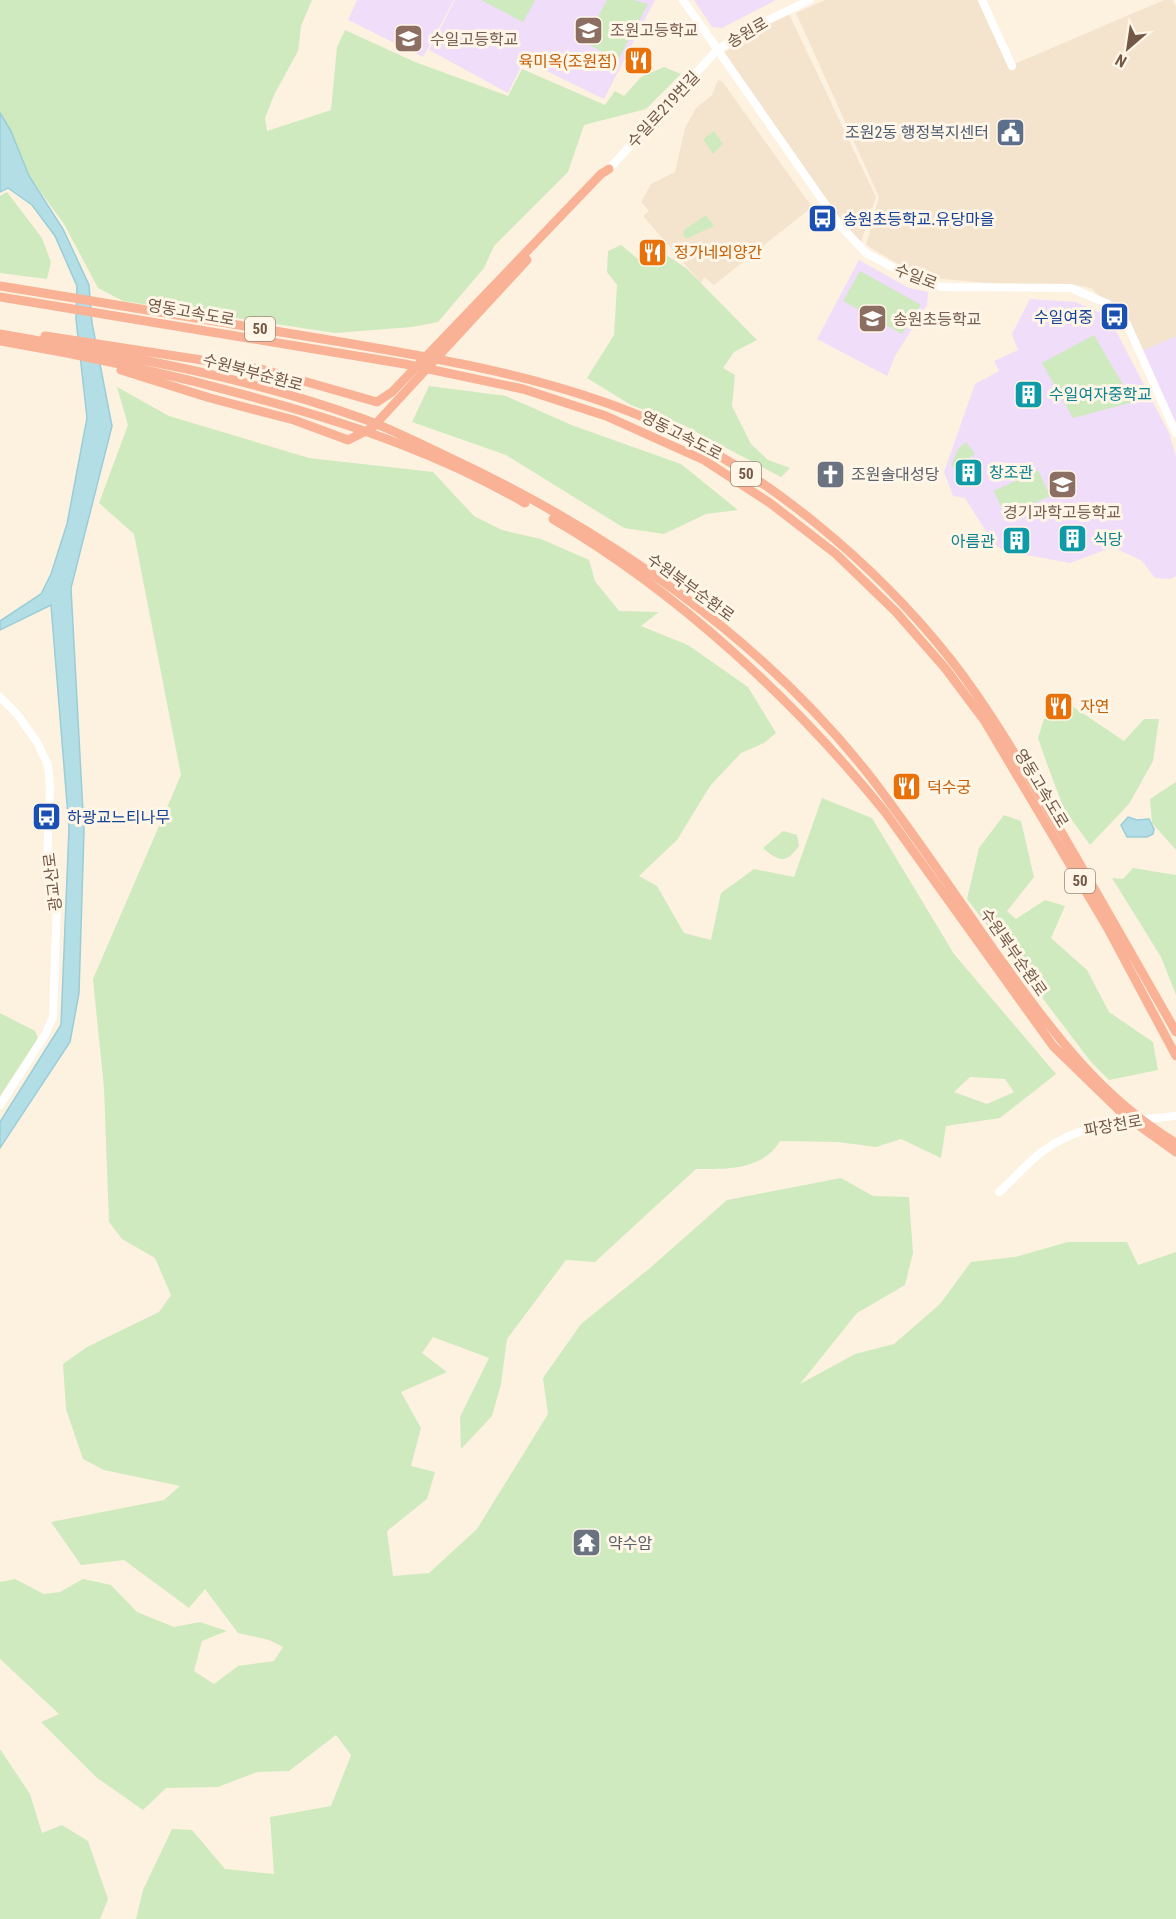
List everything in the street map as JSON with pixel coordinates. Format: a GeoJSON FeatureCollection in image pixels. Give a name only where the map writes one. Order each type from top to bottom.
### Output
{"type":"FeatureCollection","features":[{"type":"Feature","properties":{"kind":"highway"},"geometry":{"type":"LineString","coordinates":[[108,357],[189,392],[294,420],[348,440],[366,433],[609,169]]}},
{"type":"Feature","properties":{"kind":"highway"},"geometry":{"type":"LineString","coordinates":[[108,357],[269,370],[377,402],[392,392],[601,174],[609,169]]}},
{"type":"Feature","properties":{"kind":"highway","name":"영동고속도로"},"geometry":{"type":"LineString","coordinates":[[0,286],[447,372],[523,389],[606,416],[648,434],[704,460],[770,503],[836,554],[896,612],[945,668],[984,720],[1107,927],[1176,1056]]}},
{"type":"Feature","properties":{"kind":"highway","name":"영동고속도로"},"geometry":{"type":"LineString","coordinates":[[0,297],[108,308],[455,362],[524,377],[606,403],[652,421],[710,450],[778,496],[841,545],[905,607],[950,659],[992,715],[1176,1032]]}},
{"type":"Feature","properties":{"kind":"highway","name":"수원북부순환로"},"geometry":{"type":"LineString","coordinates":[[0,334],[235,381],[353,420],[480,471],[573,523],[661,582],[747,647],[798,696],[842,754]]}},
{"type":"Feature","properties":{"kind":"highway","name":"수원북부순환로"},"geometry":{"type":"LineString","coordinates":[[0,341],[108,357]]}},
{"type":"Feature","properties":{"kind":"highway","name":"수원북부순환로"},"geometry":{"type":"LineString","coordinates":[[398,437],[521,500],[604,552],[656,589],[739,658],[861,773],[885,812],[1055,1042],[1123,1114],[1176,1152]]}},
{"type":"Feature","properties":{"kind":"highway","name":"수원북부순환로"},"geometry":{"type":"LineString","coordinates":[[1055,1042],[1126,1108],[1176,1143]]}},
{"type":"Feature","properties":{"kind":"street","name":"수일로"},"geometry":{"type":"LineString","coordinates":[[683,0],[839,224],[866,253],[916,280],[942,287],[1071,288],[1108,304],[1127,324],[1176,433]]}},
{"type":"Feature","properties":{"kind":"street","name":"송원로"},"geometry":{"type":"LineString","coordinates":[[717,50],[756,26],[810,0]]}},
{"type":"Feature","properties":{"kind":"street"},"geometry":{"type":"LineString","coordinates":[[982,0],[1012,66]]}},
{"type":"Feature","properties":{"kind":"street","name":"수일로219번길"},"geometry":{"type":"LineString","coordinates":[[609,169],[717,50]]}},
{"type":"Feature","properties":{"kind":"street","name":"광교산로"},"geometry":{"type":"LineString","coordinates":[[0,697],[24,723],[48,765],[50,788],[47,860],[57,901],[53,1017],[45,1035],[0,1105]]}},
{"type":"Feature","properties":{"kind":"street","name":"파장천로"},"geometry":{"type":"LineString","coordinates":[[999,1192],[1044,1151],[1072,1134],[1123,1122],[1176,1116]]}},
{"type":"Feature","properties":{"kind":"shaded area","name":"수일고등학교"},"geometry":{"type":"Polygon","coordinates":[[[357,0],[454,0],[423,57],[348,20],[357,0]]]}},
{"type":"Feature","properties":{"kind":"shaded area"},"geometry":{"type":"Polygon","coordinates":[[[455,0],[655,0],[604,99],[524,60],[508,93],[429,50],[455,0]]]}},
{"type":"Feature","properties":{"kind":"shaded area"},"geometry":{"type":"Polygon","coordinates":[[[694,0],[776,0],[722,28],[712,27],[694,0]]]}},
{"type":"Feature","properties":{"kind":"shaded area"},"geometry":{"type":"Polygon","coordinates":[[[825,0],[981,0],[1012,65],[1164,0],[1173,0],[1176,6],[1176,336],[1140,352],[1127,324],[1091,288],[1069,284],[1044,288],[920,277],[866,245],[879,197],[796,13],[825,0]]]}},
{"type":"Feature","properties":{"kind":"shaded area"},"geometry":{"type":"Polygon","coordinates":[[[789,14],[876,197],[860,245],[841,222],[724,53],[758,29],[789,14]]]}},
{"type":"Feature","properties":{"kind":"shaded area"},"geometry":{"type":"Polygon","coordinates":[[[718,80],[722,81],[812,207],[714,285],[704,277],[701,283],[643,216],[649,211],[641,202],[651,184],[675,172],[685,128],[696,108],[712,95],[718,80]]]}},
{"type":"Feature","properties":{"kind":"shaded area","name":"송원초등학교"},"geometry":{"type":"Polygon","coordinates":[[[859,260],[909,288],[928,292],[927,305],[895,356],[887,376],[817,339],[859,260]]]}},
{"type":"Feature","properties":{"kind":"shaded area","name":"경기과학고등학교"},"geometry":{"type":"Polygon","coordinates":[[[1030,299],[1076,302],[1100,313],[1117,333],[1169,433],[1176,456],[1176,576],[1170,579],[1155,578],[1142,561],[1113,547],[1070,563],[1005,551],[994,544],[965,498],[953,496],[944,472],[975,384],[999,371],[994,361],[1018,350],[1012,334],[1030,299]]]}},
{"type":"Feature","properties":{"kind":"shaded area"},"geometry":{"type":"Polygon","coordinates":[[[1176,336],[1176,421],[1173,422],[1140,352],[1176,336]]]}},
{"type":"Feature","properties":{"kind":"green space"},"geometry":{"type":"Polygon","coordinates":[[[0,0],[312,0],[301,26],[298,51],[274,95],[265,118],[267,131],[331,110],[337,47],[345,30],[415,62],[508,96],[522,69],[605,105],[615,91],[624,96],[641,77],[664,67],[681,74],[646,109],[584,125],[568,172],[494,246],[484,268],[438,322],[412,327],[335,333],[123,301],[98,288],[64,224],[29,176],[11,131],[0,113],[0,0]]]}},
{"type":"Feature","properties":{"kind":"green space"},"geometry":{"type":"Polygon","coordinates":[[[481,0],[535,0],[523,22],[481,0]]]}},
{"type":"Feature","properties":{"kind":"green space"},"geometry":{"type":"Polygon","coordinates":[[[607,0],[633,0],[648,4],[618,60],[584,42],[607,0]]]}},
{"type":"Feature","properties":{"kind":"green space"},"geometry":{"type":"Polygon","coordinates":[[[714,131],[723,144],[713,154],[703,139],[714,131]]]}},
{"type":"Feature","properties":{"kind":"green space"},"geometry":{"type":"Polygon","coordinates":[[[7,192],[42,238],[51,262],[47,279],[0,273],[0,196],[7,192]]]}},
{"type":"Feature","properties":{"kind":"green space"},"geometry":{"type":"Polygon","coordinates":[[[706,215],[714,226],[686,239],[683,234],[684,230],[706,215]]]}},
{"type":"Feature","properties":{"kind":"green space"},"geometry":{"type":"Polygon","coordinates":[[[621,245],[644,264],[668,256],[686,268],[757,340],[734,352],[723,368],[735,375],[732,406],[751,444],[768,460],[790,468],[781,477],[683,425],[631,405],[587,378],[614,335],[617,285],[607,272],[608,251],[621,245]]]}},
{"type":"Feature","properties":{"kind":"green space"},"geometry":{"type":"Polygon","coordinates":[[[860,271],[921,305],[902,334],[843,301],[860,271]]]}},
{"type":"Feature","properties":{"kind":"green space"},"geometry":{"type":"Polygon","coordinates":[[[1094,335],[1133,402],[1073,418],[1042,363],[1094,335]]]}},
{"type":"Feature","properties":{"kind":"green space"},"geometry":{"type":"Polygon","coordinates":[[[429,386],[506,396],[574,426],[681,464],[738,510],[706,514],[664,534],[624,528],[506,455],[412,422],[429,386]]]}},
{"type":"Feature","properties":{"kind":"green space"},"geometry":{"type":"Polygon","coordinates":[[[117,387],[169,416],[309,458],[433,472],[474,516],[502,530],[541,539],[589,560],[595,581],[619,611],[659,612],[641,626],[688,645],[748,687],[776,733],[764,743],[741,753],[710,786],[677,840],[639,876],[657,886],[684,933],[711,940],[721,893],[754,869],[794,877],[822,798],[872,818],[954,954],[1056,1074],[1000,1118],[946,1126],[941,1158],[901,1139],[876,1147],[838,1142],[780,1141],[773,1151],[754,1163],[732,1168],[696,1169],[595,1262],[566,1260],[507,1339],[501,1384],[492,1416],[461,1449],[460,1417],[489,1358],[433,1337],[422,1353],[447,1372],[401,1392],[421,1428],[411,1466],[435,1472],[427,1499],[387,1531],[393,1576],[429,1573],[477,1529],[548,1414],[543,1378],[581,1324],[650,1268],[727,1200],[841,1178],[873,1196],[909,1197],[913,1253],[905,1285],[857,1313],[800,1384],[855,1354],[894,1344],[940,1304],[971,1262],[1015,1257],[1068,1242],[1127,1242],[1138,1265],[1176,1252],[1176,1919],[136,1919],[143,1890],[172,1829],[192,1830],[225,1869],[274,1874],[270,1817],[331,1806],[351,1755],[336,1735],[289,1771],[257,1772],[218,1787],[166,1788],[143,1810],[96,1777],[41,1722],[59,1714],[0,1659],[0,1582],[15,1579],[44,1594],[60,1592],[83,1579],[111,1585],[137,1612],[174,1627],[200,1622],[227,1631],[202,1641],[194,1671],[214,1684],[238,1666],[274,1661],[283,1647],[269,1640],[238,1633],[205,1589],[189,1608],[124,1560],[81,1565],[51,1522],[164,1500],[180,1486],[104,1470],[83,1459],[66,1409],[63,1364],[87,1347],[159,1312],[171,1295],[155,1258],[122,1239],[109,1222],[104,1088],[93,979],[181,775],[134,534],[99,503],[128,425],[117,387]],[[970,1077],[954,1092],[987,1104],[1014,1092],[1005,1079],[970,1077]]]}},
{"type":"Feature","properties":{"kind":"green space"},"geometry":{"type":"Polygon","coordinates":[[[966,442],[975,454],[954,468],[951,465],[958,449],[966,442]]]}},
{"type":"Feature","properties":{"kind":"green space"},"geometry":{"type":"Polygon","coordinates":[[[1038,470],[1050,496],[1006,517],[994,491],[1038,470]]]}},
{"type":"Feature","properties":{"kind":"green space"},"geometry":{"type":"Polygon","coordinates":[[[1072,706],[1124,741],[1144,719],[1159,719],[1153,761],[1129,804],[1090,845],[1064,809],[1038,738],[1044,719],[1072,706]]]}},
{"type":"Feature","properties":{"kind":"green space"},"geometry":{"type":"Polygon","coordinates":[[[1176,782],[1176,850],[1152,823],[1150,799],[1176,782]]]}},
{"type":"Feature","properties":{"kind":"green space"},"geometry":{"type":"Polygon","coordinates":[[[1004,815],[1021,821],[1034,877],[1007,911],[1016,919],[1045,900],[1065,906],[1051,938],[1087,970],[1109,1012],[1153,1042],[1158,1070],[1109,1080],[1091,1062],[967,899],[979,848],[1004,815]]]}},
{"type":"Feature","properties":{"kind":"green space"},"geometry":{"type":"Polygon","coordinates":[[[783,831],[797,835],[799,846],[790,856],[782,859],[763,848],[783,831]]]}},
{"type":"Feature","properties":{"kind":"green space"},"geometry":{"type":"Polygon","coordinates":[[[1133,868],[1176,875],[1176,995],[1161,957],[1112,878],[1123,879],[1133,868]]]}},
{"type":"Feature","properties":{"kind":"green space"},"geometry":{"type":"Polygon","coordinates":[[[0,1013],[35,1031],[38,1038],[0,1096],[0,1013]]]}},
{"type":"Feature","properties":{"kind":"green space"},"geometry":{"type":"Polygon","coordinates":[[[0,1749],[30,1794],[42,1833],[62,1825],[88,1841],[108,1899],[100,1919],[0,1919],[0,1749]]]}},
{"type":"Feature","properties":{"kind":"water"},"geometry":{"type":"Polygon","coordinates":[[[0,113],[11,131],[29,176],[63,229],[89,285],[92,323],[112,426],[71,588],[84,831],[79,993],[70,1042],[0,1148],[0,1122],[61,1025],[69,828],[51,605],[0,630],[0,621],[41,594],[51,574],[67,524],[87,418],[76,319],[77,286],[55,236],[32,205],[8,188],[0,192],[0,113]]]}},
{"type":"Feature","properties":{"kind":"water"},"geometry":{"type":"Polygon","coordinates":[[[1128,817],[1137,820],[1149,819],[1154,829],[1153,834],[1147,837],[1127,837],[1121,825],[1128,817]]]}},
{"type":"Feature","properties":{"kind":"place","name":"조원고등학교"},"geometry":{"type":"Point","coordinates":[589,30]}},
{"type":"Feature","properties":{"kind":"place","name":"수일고등학교"},"geometry":{"type":"Point","coordinates":[409,39]}},
{"type":"Feature","properties":{"kind":"place","name":"육미옥(조원점)"},"geometry":{"type":"Point","coordinates":[638,61]}},
{"type":"Feature","properties":{"kind":"place","name":"조원2동 행정복지센터"},"geometry":{"type":"Point","coordinates":[1010,132]}},
{"type":"Feature","properties":{"kind":"place","name":"송원초등학교.유당마을"},"geometry":{"type":"Point","coordinates":[822,219]}},
{"type":"Feature","properties":{"kind":"place","name":"정가네외양간"},"geometry":{"type":"Point","coordinates":[653,252]}},
{"type":"Feature","properties":{"kind":"place","name":"수일여중"},"geometry":{"type":"Point","coordinates":[1114,317]}},
{"type":"Feature","properties":{"kind":"place","name":"송원초등학교"},"geometry":{"type":"Point","coordinates":[872,319]}},
{"type":"Feature","properties":{"kind":"place","name":"수일여자중학교"},"geometry":{"type":"Point","coordinates":[1028,394]}},
{"type":"Feature","properties":{"kind":"place","name":"창조관"},"geometry":{"type":"Point","coordinates":[968,472]}},
{"type":"Feature","properties":{"kind":"place","name":"조원솔대성당"},"geometry":{"type":"Point","coordinates":[830,474]}},
{"type":"Feature","properties":{"kind":"place","name":"경기과학고등학교"},"geometry":{"type":"Point","coordinates":[1062,484]}},
{"type":"Feature","properties":{"kind":"place","name":"식당"},"geometry":{"type":"Point","coordinates":[1072,539]}},
{"type":"Feature","properties":{"kind":"place","name":"아름관"},"geometry":{"type":"Point","coordinates":[1016,541]}},
{"type":"Feature","properties":{"kind":"place","name":"자연"},"geometry":{"type":"Point","coordinates":[1059,706]}},
{"type":"Feature","properties":{"kind":"place","name":"덕수궁"},"geometry":{"type":"Point","coordinates":[906,787]}},
{"type":"Feature","properties":{"kind":"place","name":"하광교느티나무"},"geometry":{"type":"Point","coordinates":[46,817]}},
{"type":"Feature","properties":{"kind":"place","name":"약수암"},"geometry":{"type":"Point","coordinates":[587,1543]}}]}
